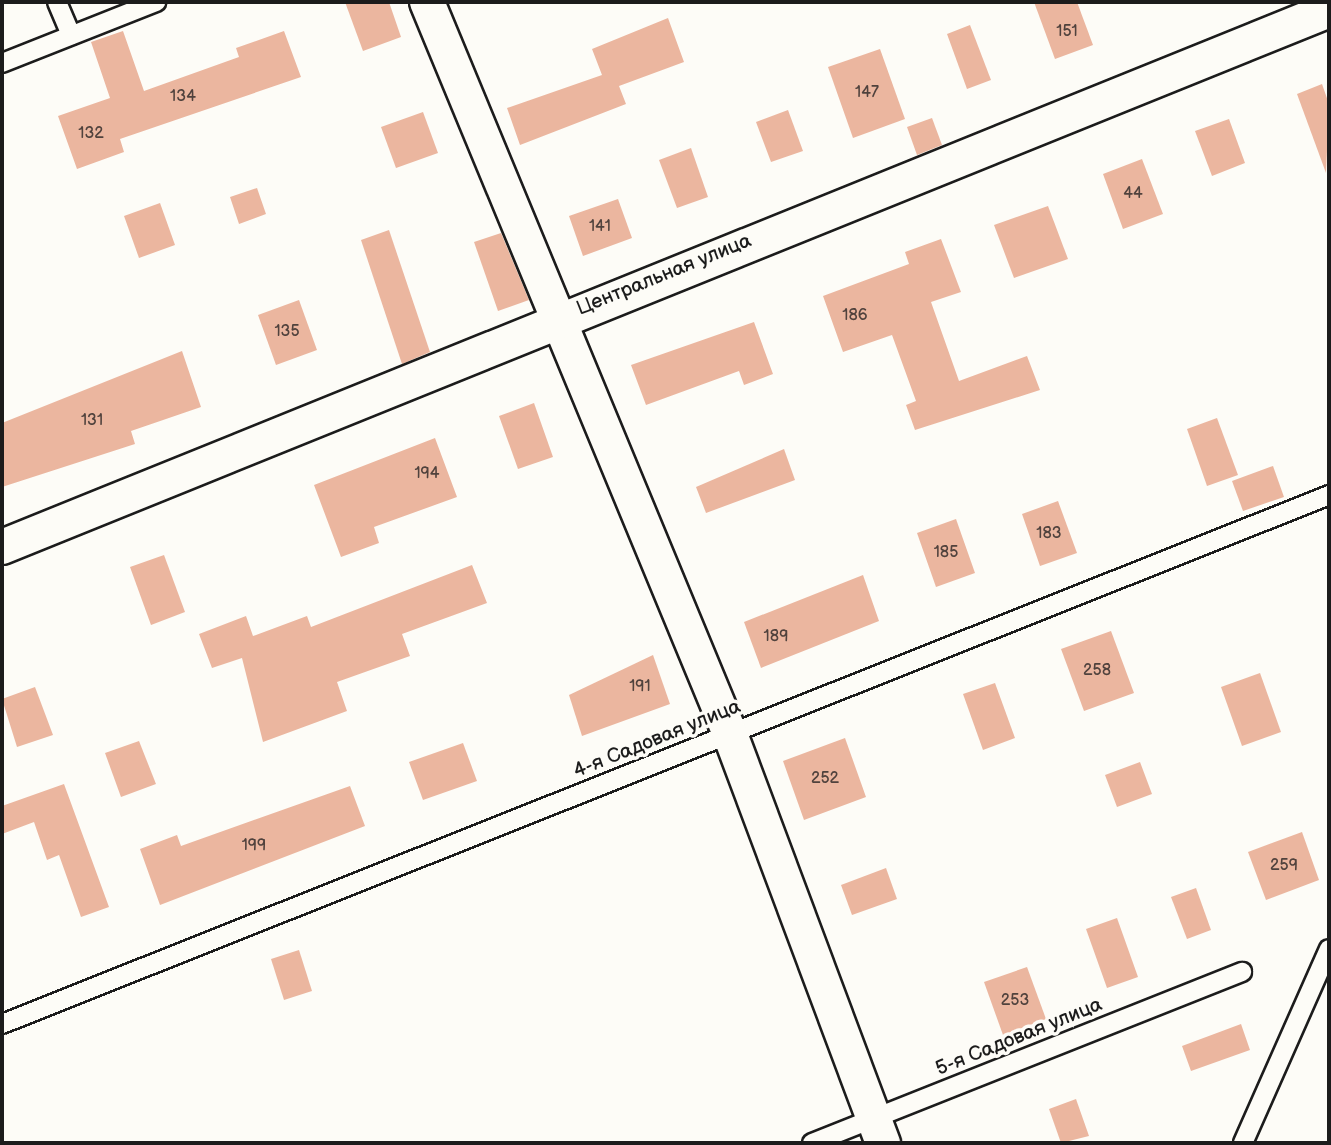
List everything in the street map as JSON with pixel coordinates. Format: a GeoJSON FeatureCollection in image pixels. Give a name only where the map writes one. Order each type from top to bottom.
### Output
{"type":"FeatureCollection","features":[{"type":"Feature","properties":{"kind":"street"},"geometry":{"type":"LineString","coordinates":[[427,2],[554,320],[730,734],[878,1130]]}},
{"type":"Feature","properties":{"kind":"street","name":"Центральная улица"},"geometry":{"type":"LineString","coordinates":[[2,547],[554,320],[1325,13]]}},
{"type":"Feature","properties":{"kind":"lane"},"geometry":{"type":"LineString","coordinates":[[57,2],[71,35]]}},
{"type":"Feature","properties":{"kind":"lane"},"geometry":{"type":"LineString","coordinates":[[2,63],[156,2]]}},
{"type":"Feature","properties":{"kind":"lane","name":"4-я Садовая улица"},"geometry":{"type":"LineString","coordinates":[[2,1024],[1329,495]]}},
{"type":"Feature","properties":{"kind":"lane"},"geometry":{"type":"LineString","coordinates":[[1243,1143],[1329,949]]}},
{"type":"Feature","properties":{"kind":"lane","name":"5-я Садовая улица"},"geometry":{"type":"LineString","coordinates":[[812,1143],[878,1130],[1242,972]]}},
{"type":"Feature","properties":{"kind":"building"},"geometry":{"type":"Polygon","coordinates":[[[345,2],[389,2],[401,37],[363,51],[345,2]]]}},
{"type":"Feature","properties":{"kind":"building"},"geometry":{"type":"Polygon","coordinates":[[[1034,2],[1077,2],[1093,45],[1055,59],[1034,2]]]}},
{"type":"Feature","properties":{"kind":"building"},"geometry":{"type":"Polygon","coordinates":[[[668,18],[684,62],[619,86],[626,104],[520,145],[507,108],[602,75],[592,49],[668,18]]]}},
{"type":"Feature","properties":{"kind":"building"},"geometry":{"type":"Polygon","coordinates":[[[970,25],[991,80],[967,89],[947,34],[970,25]]]}},
{"type":"Feature","properties":{"kind":"building"},"geometry":{"type":"Polygon","coordinates":[[[123,31],[144,91],[239,57],[236,48],[284,31],[301,77],[120,139],[124,152],[77,169],[58,116],[110,98],[91,42],[123,31]]]}},
{"type":"Feature","properties":{"kind":"building"},"geometry":{"type":"Polygon","coordinates":[[[880,49],[905,119],[853,138],[828,67],[880,49]]]}},
{"type":"Feature","properties":{"kind":"building"},"geometry":{"type":"Polygon","coordinates":[[[1322,84],[1329,104],[1326,173],[1297,94],[1322,84]]]}},
{"type":"Feature","properties":{"kind":"building"},"geometry":{"type":"Polygon","coordinates":[[[788,110],[803,151],[771,162],[756,122],[788,110]]]}},
{"type":"Feature","properties":{"kind":"building"},"geometry":{"type":"Polygon","coordinates":[[[423,112],[438,153],[396,168],[381,127],[423,112]]]}},
{"type":"Feature","properties":{"kind":"building"},"geometry":{"type":"Polygon","coordinates":[[[932,118],[942,145],[917,155],[907,127],[932,118]]]}},
{"type":"Feature","properties":{"kind":"building"},"geometry":{"type":"Polygon","coordinates":[[[1229,119],[1245,163],[1212,176],[1195,131],[1229,119]]]}},
{"type":"Feature","properties":{"kind":"building"},"geometry":{"type":"Polygon","coordinates":[[[691,148],[708,197],[677,208],[659,160],[691,148]]]}},
{"type":"Feature","properties":{"kind":"building"},"geometry":{"type":"Polygon","coordinates":[[[1142,159],[1163,214],[1123,229],[1103,174],[1142,159]]]}},
{"type":"Feature","properties":{"kind":"building"},"geometry":{"type":"Polygon","coordinates":[[[257,188],[266,214],[239,224],[230,197],[257,188]]]}},
{"type":"Feature","properties":{"kind":"building"},"geometry":{"type":"Polygon","coordinates":[[[618,199],[632,238],[583,256],[569,216],[618,199]]]}},
{"type":"Feature","properties":{"kind":"building"},"geometry":{"type":"Polygon","coordinates":[[[160,203],[175,245],[139,258],[124,216],[160,203]]]}},
{"type":"Feature","properties":{"kind":"building"},"geometry":{"type":"Polygon","coordinates":[[[1048,206],[1068,259],[1014,278],[994,225],[1048,206]]]}},
{"type":"Feature","properties":{"kind":"building"},"geometry":{"type":"Polygon","coordinates":[[[389,230],[430,352],[402,364],[361,240],[389,230]]]}},
{"type":"Feature","properties":{"kind":"building"},"geometry":{"type":"Polygon","coordinates":[[[501,233],[529,300],[498,311],[474,242],[501,233]]]}},
{"type":"Feature","properties":{"kind":"building"},"geometry":{"type":"Polygon","coordinates":[[[941,239],[961,292],[931,302],[959,381],[1027,356],[1040,390],[915,430],[906,405],[916,401],[892,335],[843,352],[823,296],[909,264],[905,252],[941,239]]]}},
{"type":"Feature","properties":{"kind":"building"},"geometry":{"type":"Polygon","coordinates":[[[299,300],[317,350],[276,365],[258,315],[299,300]]]}},
{"type":"Feature","properties":{"kind":"building"},"geometry":{"type":"Polygon","coordinates":[[[754,322],[773,374],[744,385],[739,371],[646,405],[631,365],[754,322]]]}},
{"type":"Feature","properties":{"kind":"building"},"geometry":{"type":"Polygon","coordinates":[[[182,351],[201,407],[131,431],[135,444],[2,487],[2,423],[182,351]]]}},
{"type":"Feature","properties":{"kind":"building"},"geometry":{"type":"Polygon","coordinates":[[[534,403],[553,457],[518,469],[499,416],[534,403]]]}},
{"type":"Feature","properties":{"kind":"building"},"geometry":{"type":"Polygon","coordinates":[[[1217,418],[1238,475],[1207,486],[1187,429],[1217,418]]]}},
{"type":"Feature","properties":{"kind":"building"},"geometry":{"type":"Polygon","coordinates":[[[435,438],[457,497],[374,527],[379,543],[341,557],[314,485],[435,438]]]}},
{"type":"Feature","properties":{"kind":"building"},"geometry":{"type":"Polygon","coordinates":[[[784,449],[795,480],[706,513],[696,487],[784,449]]]}},
{"type":"Feature","properties":{"kind":"building"},"geometry":{"type":"Polygon","coordinates":[[[1273,466],[1284,497],[1243,511],[1232,481],[1273,466]]]}},
{"type":"Feature","properties":{"kind":"building"},"geometry":{"type":"Polygon","coordinates":[[[1058,501],[1077,553],[1040,566],[1022,514],[1058,501]]]}},
{"type":"Feature","properties":{"kind":"building"},"geometry":{"type":"Polygon","coordinates":[[[956,519],[975,573],[936,587],[917,533],[956,519]]]}},
{"type":"Feature","properties":{"kind":"building"},"geometry":{"type":"Polygon","coordinates":[[[164,555],[185,612],[151,625],[130,567],[164,555]]]}},
{"type":"Feature","properties":{"kind":"building"},"geometry":{"type":"Polygon","coordinates":[[[472,565],[487,603],[402,634],[410,656],[337,682],[347,711],[263,742],[242,658],[212,668],[199,634],[246,616],[253,636],[307,616],[311,627],[472,565]]]}},
{"type":"Feature","properties":{"kind":"building"},"geometry":{"type":"Polygon","coordinates":[[[863,575],[879,621],[761,668],[744,622],[863,575]]]}},
{"type":"Feature","properties":{"kind":"building"},"geometry":{"type":"Polygon","coordinates":[[[1111,631],[1134,693],[1084,711],[1061,649],[1111,631]]]}},
{"type":"Feature","properties":{"kind":"building"},"geometry":{"type":"Polygon","coordinates":[[[653,655],[670,704],[582,736],[569,695],[653,655]]]}},
{"type":"Feature","properties":{"kind":"building"},"geometry":{"type":"Polygon","coordinates":[[[1260,673],[1281,732],[1242,746],[1221,687],[1260,673]]]}},
{"type":"Feature","properties":{"kind":"building"},"geometry":{"type":"Polygon","coordinates":[[[995,683],[1015,738],[983,750],[963,694],[995,683]]]}},
{"type":"Feature","properties":{"kind":"building"},"geometry":{"type":"Polygon","coordinates":[[[35,687],[53,735],[17,747],[2,699],[35,687]]]}},
{"type":"Feature","properties":{"kind":"building"},"geometry":{"type":"Polygon","coordinates":[[[845,738],[866,797],[804,820],[783,761],[845,738]]]}},
{"type":"Feature","properties":{"kind":"building"},"geometry":{"type":"Polygon","coordinates":[[[139,741],[156,784],[121,797],[105,753],[139,741]]]}},
{"type":"Feature","properties":{"kind":"building"},"geometry":{"type":"Polygon","coordinates":[[[463,743],[477,781],[423,800],[409,762],[463,743]]]}},
{"type":"Feature","properties":{"kind":"building"},"geometry":{"type":"Polygon","coordinates":[[[1140,762],[1152,794],[1117,807],[1105,775],[1140,762]]]}},
{"type":"Feature","properties":{"kind":"building"},"geometry":{"type":"Polygon","coordinates":[[[64,784],[109,907],[81,917],[59,855],[47,860],[34,822],[2,834],[2,806],[64,784]]]}},
{"type":"Feature","properties":{"kind":"building"},"geometry":{"type":"Polygon","coordinates":[[[350,786],[365,826],[160,905],[140,849],[177,835],[181,846],[350,786]]]}},
{"type":"Feature","properties":{"kind":"building"},"geometry":{"type":"Polygon","coordinates":[[[1302,832],[1319,880],[1266,900],[1248,852],[1302,832]]]}},
{"type":"Feature","properties":{"kind":"building"},"geometry":{"type":"Polygon","coordinates":[[[886,868],[897,899],[852,915],[841,885],[886,868]]]}},
{"type":"Feature","properties":{"kind":"building"},"geometry":{"type":"Polygon","coordinates":[[[1196,888],[1211,930],[1187,939],[1171,897],[1196,888]]]}},
{"type":"Feature","properties":{"kind":"building"},"geometry":{"type":"Polygon","coordinates":[[[1117,918],[1138,977],[1107,988],[1086,929],[1117,918]]]}},
{"type":"Feature","properties":{"kind":"building"},"geometry":{"type":"Polygon","coordinates":[[[299,950],[312,991],[284,1000],[271,959],[299,950]]]}},
{"type":"Feature","properties":{"kind":"building"},"geometry":{"type":"Polygon","coordinates":[[[1027,967],[1046,1019],[1003,1035],[984,982],[1027,967]]]}},
{"type":"Feature","properties":{"kind":"building"},"geometry":{"type":"Polygon","coordinates":[[[1241,1024],[1250,1050],[1191,1071],[1182,1046],[1241,1024]]]}},
{"type":"Feature","properties":{"kind":"building"},"geometry":{"type":"Polygon","coordinates":[[[1076,1099],[1089,1136],[1061,1143],[1049,1109],[1076,1099]]]}}]}
